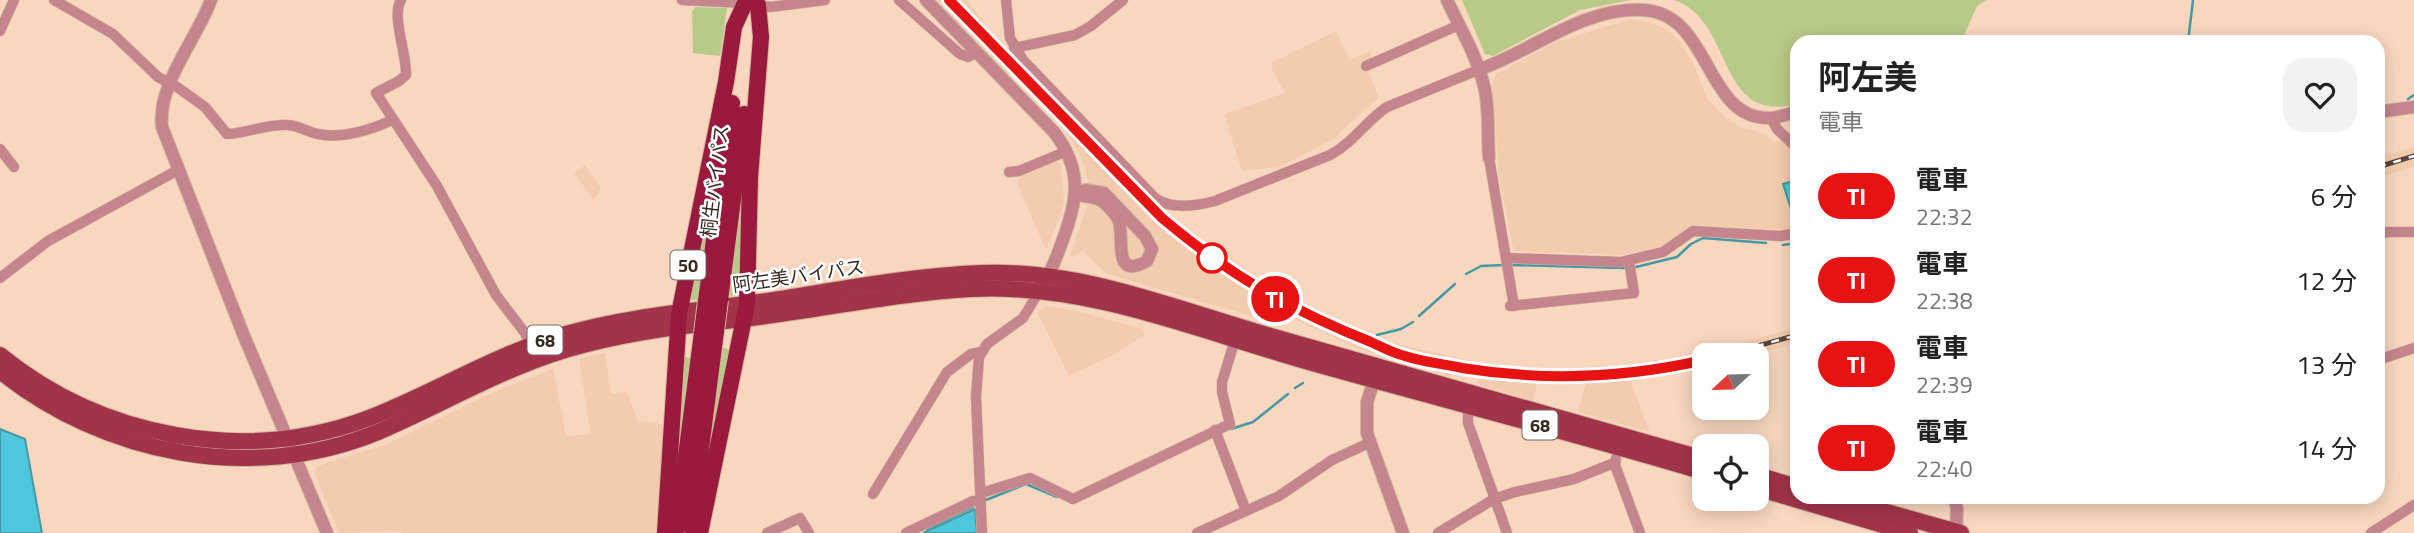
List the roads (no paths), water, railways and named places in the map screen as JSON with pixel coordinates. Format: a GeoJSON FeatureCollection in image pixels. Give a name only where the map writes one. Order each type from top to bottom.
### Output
{"type":"FeatureCollection","features":[{"type":"Feature","properties":{"kind":"highway","name":"桐生バイパス"},"geometry":{"type":"LineString","coordinates":[[690,533],[709,332],[751,2]]}},
{"type":"Feature","properties":{"kind":"highway"},"geometry":{"type":"LineString","coordinates":[[700,533],[745,311],[750,177],[761,37],[751,2]]}},
{"type":"Feature","properties":{"kind":"highway","name":"50"},"geometry":{"type":"LineString","coordinates":[[665,533],[678,321],[726,82],[734,27],[751,2]]}},
{"type":"Feature","properties":{"kind":"highway","name":"桐生バイパス"},"geometry":{"type":"LineString","coordinates":[[677,533],[709,332]]}},
{"type":"Feature","properties":{"kind":"main road","name":"阿左美バイパス"},"geometry":{"type":"LineString","coordinates":[[0,355],[38,384],[96,414],[173,436],[217,441],[257,441],[330,431],[372,417],[531,346],[579,330],[678,321],[945,275],[985,273],[1049,276],[1103,286],[1265,334],[1377,372]]}},
{"type":"Feature","properties":{"kind":"main road","name":"阿左美バイパス"},"geometry":{"type":"LineString","coordinates":[[745,311],[934,292],[995,288],[1040,290],[1105,303],[1235,340],[1461,389],[1692,456]]}},
{"type":"Feature","properties":{"kind":"main road","name":"阿左美バイパス"},"geometry":{"type":"LineString","coordinates":[[0,370],[30,392],[101,430],[146,446],[195,455],[238,458],[294,453],[339,445],[379,432],[486,381],[563,350],[678,321]]}},
{"type":"Feature","properties":{"kind":"main road","name":"68"},"geometry":{"type":"LineString","coordinates":[[1377,372],[1468,406],[1617,455],[1692,470]]}},
{"type":"Feature","properties":{"kind":"main road"},"geometry":{"type":"LineString","coordinates":[[1769,479],[1790,485]]}},
{"type":"Feature","properties":{"kind":"main road"},"geometry":{"type":"LineString","coordinates":[[1769,492],[1790,498]]}},
{"type":"Feature","properties":{"kind":"main road"},"geometry":{"type":"LineString","coordinates":[[1811,504],[1910,533]]}},
{"type":"Feature","properties":{"kind":"main road"},"geometry":{"type":"LineString","coordinates":[[1857,504],[1958,533]]}},
{"type":"Feature","properties":{"kind":"street"},"geometry":{"type":"LineString","coordinates":[[0,31],[14,0]]}},
{"type":"Feature","properties":{"kind":"street"},"geometry":{"type":"LineString","coordinates":[[54,0],[102,26],[134,52],[158,77],[205,107],[228,134],[284,125],[298,126],[325,135],[344,134],[370,129],[392,120]]}},
{"type":"Feature","properties":{"kind":"street"},"geometry":{"type":"LineString","coordinates":[[211,0],[170,84],[161,111],[161,122],[286,438],[327,533]]}},
{"type":"Feature","properties":{"kind":"street"},"geometry":{"type":"LineString","coordinates":[[401,0],[396,11],[403,42],[406,75],[376,93],[437,186],[496,295],[525,333],[531,346]]}},
{"type":"Feature","properties":{"kind":"street"},"geometry":{"type":"LineString","coordinates":[[682,0],[751,2],[770,7],[825,0]]}},
{"type":"Feature","properties":{"kind":"street"},"geometry":{"type":"LineString","coordinates":[[899,0],[960,54],[968,57],[976,52]]}},
{"type":"Feature","properties":{"kind":"street"},"geometry":{"type":"LineString","coordinates":[[926,0],[1054,132],[1067,151],[1074,174],[1076,194],[1072,218],[1049,276],[1023,318],[987,344],[978,363],[976,397],[982,533]]}},
{"type":"Feature","properties":{"kind":"street"},"geometry":{"type":"LineString","coordinates":[[1006,0],[1008,30],[1014,48],[1105,148],[1163,203],[1184,205],[1214,201],[1330,155],[1346,145],[1387,107],[1478,70],[1559,31],[1624,10],[1651,10],[1666,15],[1684,29],[1721,90],[1735,105],[1751,114],[1771,118],[1790,113]]}},
{"type":"Feature","properties":{"kind":"street"},"geometry":{"type":"LineString","coordinates":[[1014,48],[1075,35],[1091,26],[1123,0]]}},
{"type":"Feature","properties":{"kind":"street"},"geometry":{"type":"LineString","coordinates":[[1447,0],[1484,85],[1491,181],[1512,306],[1634,293],[1629,261]]}},
{"type":"Feature","properties":{"kind":"street"},"geometry":{"type":"LineString","coordinates":[[1366,66],[1459,25]]}},
{"type":"Feature","properties":{"kind":"street"},"geometry":{"type":"LineString","coordinates":[[2385,111],[2414,107]]}},
{"type":"Feature","properties":{"kind":"street"},"geometry":{"type":"LineString","coordinates":[[1771,118],[1777,130],[1790,142]]}},
{"type":"Feature","properties":{"kind":"street"},"geometry":{"type":"LineString","coordinates":[[0,149],[14,167]]}},
{"type":"Feature","properties":{"kind":"street"},"geometry":{"type":"LineString","coordinates":[[1009,172],[1019,171],[1067,151]]}},
{"type":"Feature","properties":{"kind":"street"},"geometry":{"type":"LineString","coordinates":[[0,278],[48,241],[178,170]]}},
{"type":"Feature","properties":{"kind":"street"},"geometry":{"type":"LineString","coordinates":[[1086,190],[1104,193],[1149,242],[1152,253],[1147,261],[1138,265],[1128,264],[1121,253],[1118,219],[1101,200],[1076,194],[1086,190]]}},
{"type":"Feature","properties":{"kind":"street"},"geometry":{"type":"LineString","coordinates":[[1506,258],[1629,261],[1664,252],[1693,231],[1790,234]]}},
{"type":"Feature","properties":{"kind":"street"},"geometry":{"type":"LineString","coordinates":[[2385,234],[2414,232]]}},
{"type":"Feature","properties":{"kind":"street"},"geometry":{"type":"LineString","coordinates":[[906,533],[981,497],[1030,478],[1073,499],[1230,424],[1222,382],[1235,340]]}},
{"type":"Feature","properties":{"kind":"street"},"geometry":{"type":"LineString","coordinates":[[2385,358],[2414,348]]}},
{"type":"Feature","properties":{"kind":"street"},"geometry":{"type":"LineString","coordinates":[[873,494],[947,372],[963,359],[981,352]]}},
{"type":"Feature","properties":{"kind":"street"},"geometry":{"type":"LineString","coordinates":[[1377,372],[1367,402],[1369,443],[1403,533]]}},
{"type":"Feature","properties":{"kind":"street"},"geometry":{"type":"LineString","coordinates":[[1468,406],[1468,422],[1507,533]]}},
{"type":"Feature","properties":{"kind":"street"},"geometry":{"type":"LineString","coordinates":[[1215,430],[1246,511]]}},
{"type":"Feature","properties":{"kind":"street"},"geometry":{"type":"LineString","coordinates":[[1196,533],[1279,496],[1332,460],[1369,443]]}},
{"type":"Feature","properties":{"kind":"street"},"geometry":{"type":"LineString","coordinates":[[1438,533],[1494,499],[1574,480],[1617,455],[1640,533]]}},
{"type":"Feature","properties":{"kind":"street"},"geometry":{"type":"LineString","coordinates":[[1956,504],[1958,533]]}},
{"type":"Feature","properties":{"kind":"street"},"geometry":{"type":"LineString","coordinates":[[2371,533],[2386,529],[2414,505]]}},
{"type":"Feature","properties":{"kind":"street"},"geometry":{"type":"LineString","coordinates":[[767,533],[800,518],[809,533]]}},
{"type":"Feature","properties":{"kind":"water"},"geometry":{"type":"Polygon","coordinates":[[[1790,182],[1790,206],[1783,184],[1790,182]]]}},
{"type":"Feature","properties":{"kind":"water"},"geometry":{"type":"Polygon","coordinates":[[[0,429],[25,439],[42,533],[0,533],[0,429]]]}},
{"type":"Feature","properties":{"kind":"water"},"geometry":{"type":"Polygon","coordinates":[[[975,509],[977,533],[923,533],[975,509]]]}},
{"type":"Feature","properties":{"kind":"waterway"},"geometry":{"type":"LineString","coordinates":[[2189,35],[2193,0]]}},
{"type":"Feature","properties":{"kind":"waterway"},"geometry":{"type":"LineString","coordinates":[[2408,99],[2414,95]]}},
{"type":"Feature","properties":{"kind":"waterway"},"geometry":{"type":"LineString","coordinates":[[1636,267],[1677,257],[1691,244],[1703,238],[1766,243]]}},
{"type":"Feature","properties":{"kind":"waterway"},"geometry":{"type":"LineString","coordinates":[[1783,245],[1790,244]]}},
{"type":"Feature","properties":{"kind":"waterway"},"geometry":{"type":"LineString","coordinates":[[1466,274],[1481,266],[1503,265]]}},
{"type":"Feature","properties":{"kind":"waterway"},"geometry":{"type":"LineString","coordinates":[[1511,265],[1625,268]]}},
{"type":"Feature","properties":{"kind":"waterway"},"geometry":{"type":"LineString","coordinates":[[1419,316],[1455,284]]}},
{"type":"Feature","properties":{"kind":"waterway"},"geometry":{"type":"LineString","coordinates":[[1377,335],[1401,329],[1413,322]]}},
{"type":"Feature","properties":{"kind":"waterway"},"geometry":{"type":"LineString","coordinates":[[1295,388],[1303,383]]}},
{"type":"Feature","properties":{"kind":"waterway"},"geometry":{"type":"LineString","coordinates":[[1231,429],[1253,422],[1288,394]]}},
{"type":"Feature","properties":{"kind":"waterway"},"geometry":{"type":"LineString","coordinates":[[986,500],[1026,484],[1057,497]]}},
{"type":"Feature","properties":{"kind":"waterway"},"geometry":{"type":"LineString","coordinates":[[926,529],[973,507]]}},
{"type":"Feature","properties":{"kind":"railway"},"geometry":{"type":"LineString","coordinates":[[949,0],[1125,182],[1181,235],[1236,275],[1322,322],[1401,354],[1441,365],[1478,371],[1516,375],[1593,375],[1692,362]]}},
{"type":"Feature","properties":{"kind":"railway"},"geometry":{"type":"LineString","coordinates":[[2385,165],[2414,156]]}},
{"type":"Feature","properties":{"kind":"railway"},"geometry":{"type":"LineString","coordinates":[[1768,343],[1790,337]]}},
{"type":"Feature","properties":{"kind":"train","name":"TI"},"geometry":{"type":"LineString","coordinates":[[949,0],[1162,218],[1213,260],[1268,295],[1317,320],[1404,356],[1498,373],[1550,376],[1610,374],[1692,362]]}}]}
